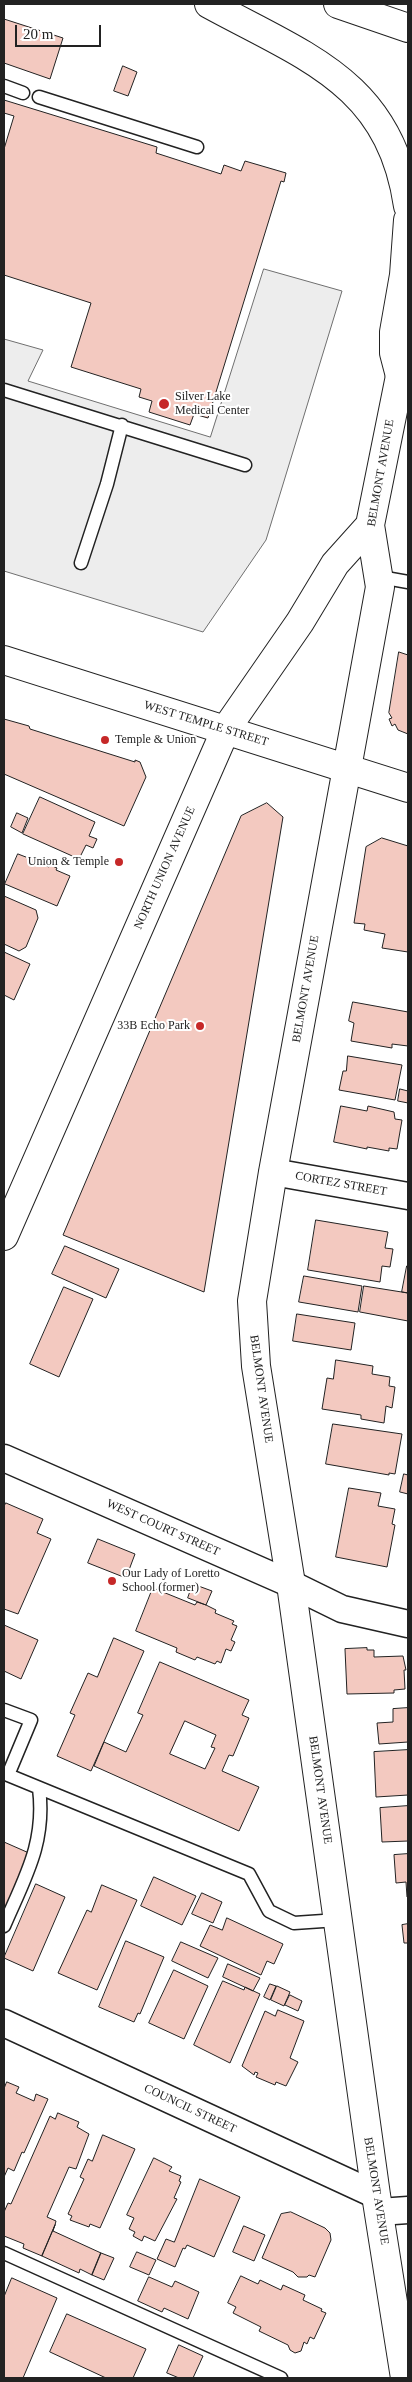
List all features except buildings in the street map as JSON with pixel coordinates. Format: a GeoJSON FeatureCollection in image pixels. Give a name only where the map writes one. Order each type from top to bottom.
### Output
{"type":"FeatureCollection","features":[{"type":"Feature","properties":{"kind":"main road"},"geometry":{"type":"LineString","coordinates":[[209,4],[332,72],[357,94],[378,120],[392,146],[404,176],[408,206]]}},
{"type":"Feature","properties":{"kind":"main road"},"geometry":{"type":"LineString","coordinates":[[338,4],[408,28]]}},
{"type":"Feature","properties":{"kind":"main road"},"geometry":{"type":"LineString","coordinates":[[404,369],[394,353],[394,332],[404,275],[408,220]]}},
{"type":"Feature","properties":{"kind":"main road","name":"BELMONT AVENUE"},"geometry":{"type":"LineString","coordinates":[[404,369],[370,525],[380,577],[380,587],[273,1172],[252,1301],[256,1366],[291,1584],[378,2203],[405,2378]]}},
{"type":"Feature","properties":{"kind":"main road","name":"NORTH UNION AVENUE"},"geometry":{"type":"LineString","coordinates":[[4,1236],[226,730],[300,622],[335,564],[370,525]]}},
{"type":"Feature","properties":{"kind":"main road","name":"WEST TEMPLE STREET"},"geometry":{"type":"LineString","coordinates":[[4,660],[408,788]]}},
{"type":"Feature","properties":{"kind":"street","name":"CORTEZ STREET"},"geometry":{"type":"LineString","coordinates":[[273,1172],[408,1196]]}},
{"type":"Feature","properties":{"kind":"street","name":"WEST COURT STREET"},"geometry":{"type":"LineString","coordinates":[[4,1458],[291,1584],[342,1609],[408,1624]]}},
{"type":"Feature","properties":{"kind":"street","name":"COUNCIL STREET"},"geometry":{"type":"LineString","coordinates":[[4,2023],[378,2203],[408,2210]]}},
{"type":"Feature","properties":{"kind":"lane"},"geometry":{"type":"LineString","coordinates":[[4,86],[23,92]]}},
{"type":"Feature","properties":{"kind":"lane"},"geometry":{"type":"LineString","coordinates":[[39,97],[197,146]]}},
{"type":"Feature","properties":{"kind":"lane"},"geometry":{"type":"LineString","coordinates":[[4,390],[122,425],[245,465]]}},
{"type":"Feature","properties":{"kind":"lane"},"geometry":{"type":"LineString","coordinates":[[82,563],[107,484],[122,425]]}},
{"type":"Feature","properties":{"kind":"lane"},"geometry":{"type":"LineString","coordinates":[[380,577],[408,582]]}},
{"type":"Feature","properties":{"kind":"lane"},"geometry":{"type":"LineString","coordinates":[[4,1710],[32,1720],[8,1775],[249,1874],[268,1911],[294,1923],[338,1920]]}},
{"type":"Feature","properties":{"kind":"lane"},"geometry":{"type":"LineString","coordinates":[[4,1926],[37,1846],[42,1813],[39,1788]]}},
{"type":"Feature","properties":{"kind":"lane"},"geometry":{"type":"LineString","coordinates":[[4,2253],[282,2378]]}},
{"type":"Feature","properties":{"kind":"shaded area"},"geometry":{"type":"Polygon","coordinates":[[[264,269],[342,291],[266,540],[203,632],[4,571],[4,339],[43,350],[28,381],[210,437],[264,269]]]}},
{"type":"Feature","properties":{"kind":"place","name":"Silver Lake Medical Center"},"geometry":{"type":"Point","coordinates":[164,404]}},
{"type":"Feature","properties":{"kind":"place","name":"Temple & Union"},"geometry":{"type":"Point","coordinates":[105,740]}},
{"type":"Feature","properties":{"kind":"place","name":"Union & Temple"},"geometry":{"type":"Point","coordinates":[119,862]}},
{"type":"Feature","properties":{"kind":"place","name":"33B Echo Park"},"geometry":{"type":"Point","coordinates":[200,1026]}},
{"type":"Feature","properties":{"kind":"place","name":"Our Lady of Loretto School (former)"},"geometry":{"type":"Point","coordinates":[112,1581]}}]}
